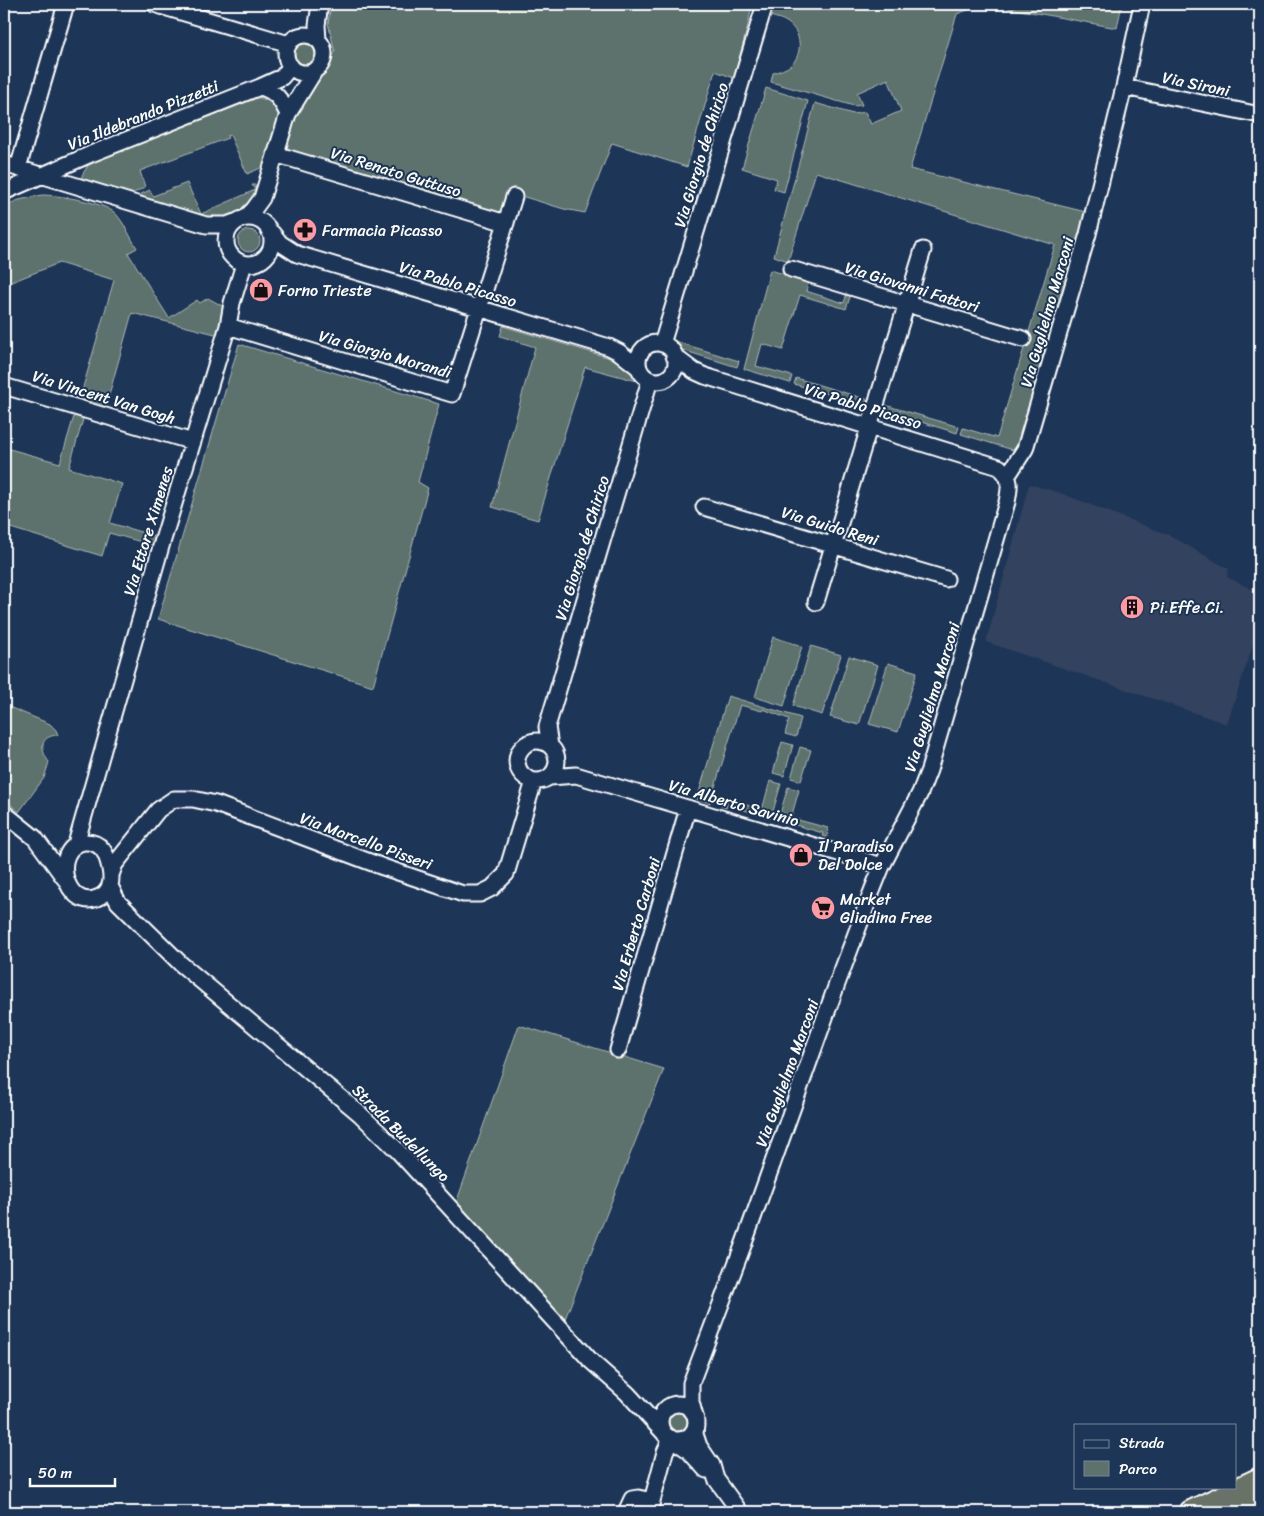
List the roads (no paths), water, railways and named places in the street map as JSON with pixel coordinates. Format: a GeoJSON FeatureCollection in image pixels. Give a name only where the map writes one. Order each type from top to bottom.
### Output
{"type":"FeatureCollection","features":[{"type":"Feature","properties":{"kind":"highway"},"geometry":{"type":"LineString","coordinates":[[1190,1512],[1260,1479]]}},
{"type":"Feature","properties":{"kind":"highway"},"geometry":{"type":"LineString","coordinates":[[1235,1512],[1260,1499]]}},
{"type":"Feature","properties":{"kind":"street"},"geometry":{"type":"LineString","coordinates":[[11,166],[66,4]]}},
{"type":"Feature","properties":{"kind":"street"},"geometry":{"type":"LineString","coordinates":[[154,4],[294,40],[309,35],[318,40]]}},
{"type":"Feature","properties":{"kind":"street"},"geometry":{"type":"LineString","coordinates":[[314,70],[304,72],[294,69],[286,57],[316,4]]}},
{"type":"Feature","properties":{"kind":"street"},"geometry":{"type":"LineString","coordinates":[[288,114],[324,56],[318,40],[317,25],[320,4]]}},
{"type":"Feature","properties":{"kind":"street","name":"Via Giorgio de Chirico"},"geometry":{"type":"LineString","coordinates":[[662,344],[765,4]]}},
{"type":"Feature","properties":{"kind":"street","name":"Via Guglielmo Marconi"},"geometry":{"type":"LineString","coordinates":[[695,1420],[691,1402],[692,1382],[882,866],[920,793],[929,770],[1007,502],[1010,486],[1008,475],[1025,449],[1088,234],[1142,4]]}},
{"type":"Feature","properties":{"kind":"street"},"geometry":{"type":"LineString","coordinates":[[226,245],[228,232],[254,209],[262,198],[288,114],[291,66]]}},
{"type":"Feature","properties":{"kind":"street","name":"Via Ildebrando Pizzetti"},"geometry":{"type":"LineString","coordinates":[[4,192],[91,154],[260,87],[282,77],[291,66]]}},
{"type":"Feature","properties":{"kind":"street"},"geometry":{"type":"LineString","coordinates":[[260,87],[270,89],[281,100],[288,114]]}},
{"type":"Feature","properties":{"kind":"street","name":"Via Sironi"},"geometry":{"type":"LineString","coordinates":[[1124,87],[1260,115]]}},
{"type":"Feature","properties":{"kind":"street"},"geometry":{"type":"LineString","coordinates":[[77,186],[76,176],[79,166],[91,154]]}},
{"type":"Feature","properties":{"kind":"street","name":"Via Renato Guttuso"},"geometry":{"type":"LineString","coordinates":[[276,154],[506,223]]}},
{"type":"Feature","properties":{"kind":"street","name":"Via Pablo Picasso"},"geometry":{"type":"LineString","coordinates":[[11,166],[206,225],[227,225],[240,220],[256,218],[269,228],[280,243],[296,254],[608,347],[619,352],[638,367]]}},
{"type":"Feature","properties":{"kind":"street","name":"Via Giorgio Morandi"},"geometry":{"type":"LineString","coordinates":[[228,326],[452,394],[514,197]]}},
{"type":"Feature","properties":{"kind":"street"},"geometry":{"type":"LineString","coordinates":[[262,198],[272,247],[264,259]]}},
{"type":"Feature","properties":{"kind":"street","name":"Via Pablo Picasso"},"geometry":{"type":"LineString","coordinates":[[206,225],[226,245],[232,257],[244,264],[258,263],[272,255],[296,254]]}},
{"type":"Feature","properties":{"kind":"street"},"geometry":{"type":"LineString","coordinates":[[816,602],[923,250]]}},
{"type":"Feature","properties":{"kind":"street","name":"Via Ettore Ximenes"},"geometry":{"type":"LineString","coordinates":[[72,848],[228,326],[232,303],[244,264]]}},
{"type":"Feature","properties":{"kind":"street","name":"Via Giovanni Fattori"},"geometry":{"type":"LineString","coordinates":[[792,269],[1023,339]]}},
{"type":"Feature","properties":{"kind":"street"},"geometry":{"type":"LineString","coordinates":[[653,344],[662,344],[670,348],[674,356],[675,368],[666,379],[659,381],[650,380],[642,375],[638,367],[638,358],[645,347],[653,344]]}},
{"type":"Feature","properties":{"kind":"street","name":"Via Pablo Picasso"},"geometry":{"type":"LineString","coordinates":[[608,347],[636,349],[645,347]]}},
{"type":"Feature","properties":{"kind":"street","name":"Via Pablo Picasso"},"geometry":{"type":"LineString","coordinates":[[674,356],[694,371],[705,376],[994,465],[1008,475]]}},
{"type":"Feature","properties":{"kind":"street","name":"Via Pablo Picasso"},"geometry":{"type":"LineString","coordinates":[[666,379],[687,375],[705,376]]}},
{"type":"Feature","properties":{"kind":"street","name":"Via Giorgio de Chirico"},"geometry":{"type":"LineString","coordinates":[[547,727],[650,380]]}},
{"type":"Feature","properties":{"kind":"street","name":"Via Vincent Van Gogh"},"geometry":{"type":"LineString","coordinates":[[4,386],[193,442]]}},
{"type":"Feature","properties":{"kind":"street","name":"Via Guido Reni"},"geometry":{"type":"LineString","coordinates":[[704,507],[946,579]]}},
{"type":"Feature","properties":{"kind":"street"},"geometry":{"type":"LineString","coordinates":[[550,777],[555,770],[554,752],[547,727],[521,751],[518,763],[523,775],[534,781],[540,781],[550,777],[576,775]]}},
{"type":"Feature","properties":{"kind":"street"},"geometry":{"type":"LineString","coordinates":[[531,743],[538,742],[554,752],[568,769],[576,775]]}},
{"type":"Feature","properties":{"kind":"street","name":"Via Alberto Savinio"},"geometry":{"type":"LineString","coordinates":[[576,775],[882,866]]}},
{"type":"Feature","properties":{"kind":"street","name":"Via Marcello Pisseri"},"geometry":{"type":"LineString","coordinates":[[110,880],[115,864],[158,810],[174,799],[193,799],[216,804],[383,867],[463,894],[480,894],[492,888],[506,874],[534,781]]}},
{"type":"Feature","properties":{"kind":"street","name":"Via Erberto Carboni"},"geometry":{"type":"LineString","coordinates":[[618,1050],[688,808]]}},
{"type":"Feature","properties":{"kind":"street","name":"Via Ettore Ximenes"},"geometry":{"type":"LineString","coordinates":[[85,809],[88,827],[95,844]]}},
{"type":"Feature","properties":{"kind":"street","name":"Strada Budellungo"},"geometry":{"type":"LineString","coordinates":[[4,813],[35,838],[75,895],[85,900],[120,910],[132,918]]}},
{"type":"Feature","properties":{"kind":"street","name":"Strada Budellungo"},"geometry":{"type":"LineString","coordinates":[[35,838],[72,848]]}},
{"type":"Feature","properties":{"kind":"street"},"geometry":{"type":"LineString","coordinates":[[67,881],[64,864],[72,848],[84,842],[115,846],[134,842]]}},
{"type":"Feature","properties":{"kind":"street","name":"Strada Budellungo"},"geometry":{"type":"LineString","coordinates":[[95,844],[106,853],[110,880],[118,902],[132,918],[181,964],[360,1114],[397,1150],[592,1362],[626,1392],[669,1437],[688,1450],[718,1480],[740,1512]]}},
{"type":"Feature","properties":{"kind":"street"},"geometry":{"type":"LineString","coordinates":[[85,900],[100,897],[106,892],[110,880]]}},
{"type":"Feature","properties":{"kind":"street","name":"Via Guglielmo Marconi"},"geometry":{"type":"LineString","coordinates":[[671,1406],[692,1382]]}},
{"type":"Feature","properties":{"kind":"street","name":"Strada Budellungo"},"geometry":{"type":"LineString","coordinates":[[626,1392],[649,1402],[671,1406],[685,1406],[695,1420],[695,1434],[698,1442],[718,1480]]}},
{"type":"Feature","properties":{"kind":"street"},"geometry":{"type":"LineString","coordinates":[[671,1406],[663,1412],[660,1419],[660,1426],[669,1437],[680,1440],[687,1438],[692,1433],[695,1420]]}},
{"type":"Feature","properties":{"kind":"street"},"geometry":{"type":"LineString","coordinates":[[626,1512],[632,1498],[637,1498],[650,1507],[669,1437]]}},
{"type":"Feature","properties":{"kind":"place","name":"Farmacia Picasso"},"geometry":{"type":"Point","coordinates":[305,230]}},
{"type":"Feature","properties":{"kind":"place","name":"Forno Trieste"},"geometry":{"type":"Point","coordinates":[261,290]}},
{"type":"Feature","properties":{"kind":"place","name":"Pi.Effe.Ci."},"geometry":{"type":"Point","coordinates":[1132,607]}},
{"type":"Feature","properties":{"kind":"place","name":"Il Paradiso Del Dolce"},"geometry":{"type":"Point","coordinates":[801,855]}},
{"type":"Feature","properties":{"kind":"place","name":"Market Gliadina Free"},"geometry":{"type":"Point","coordinates":[823,908]}}]}
